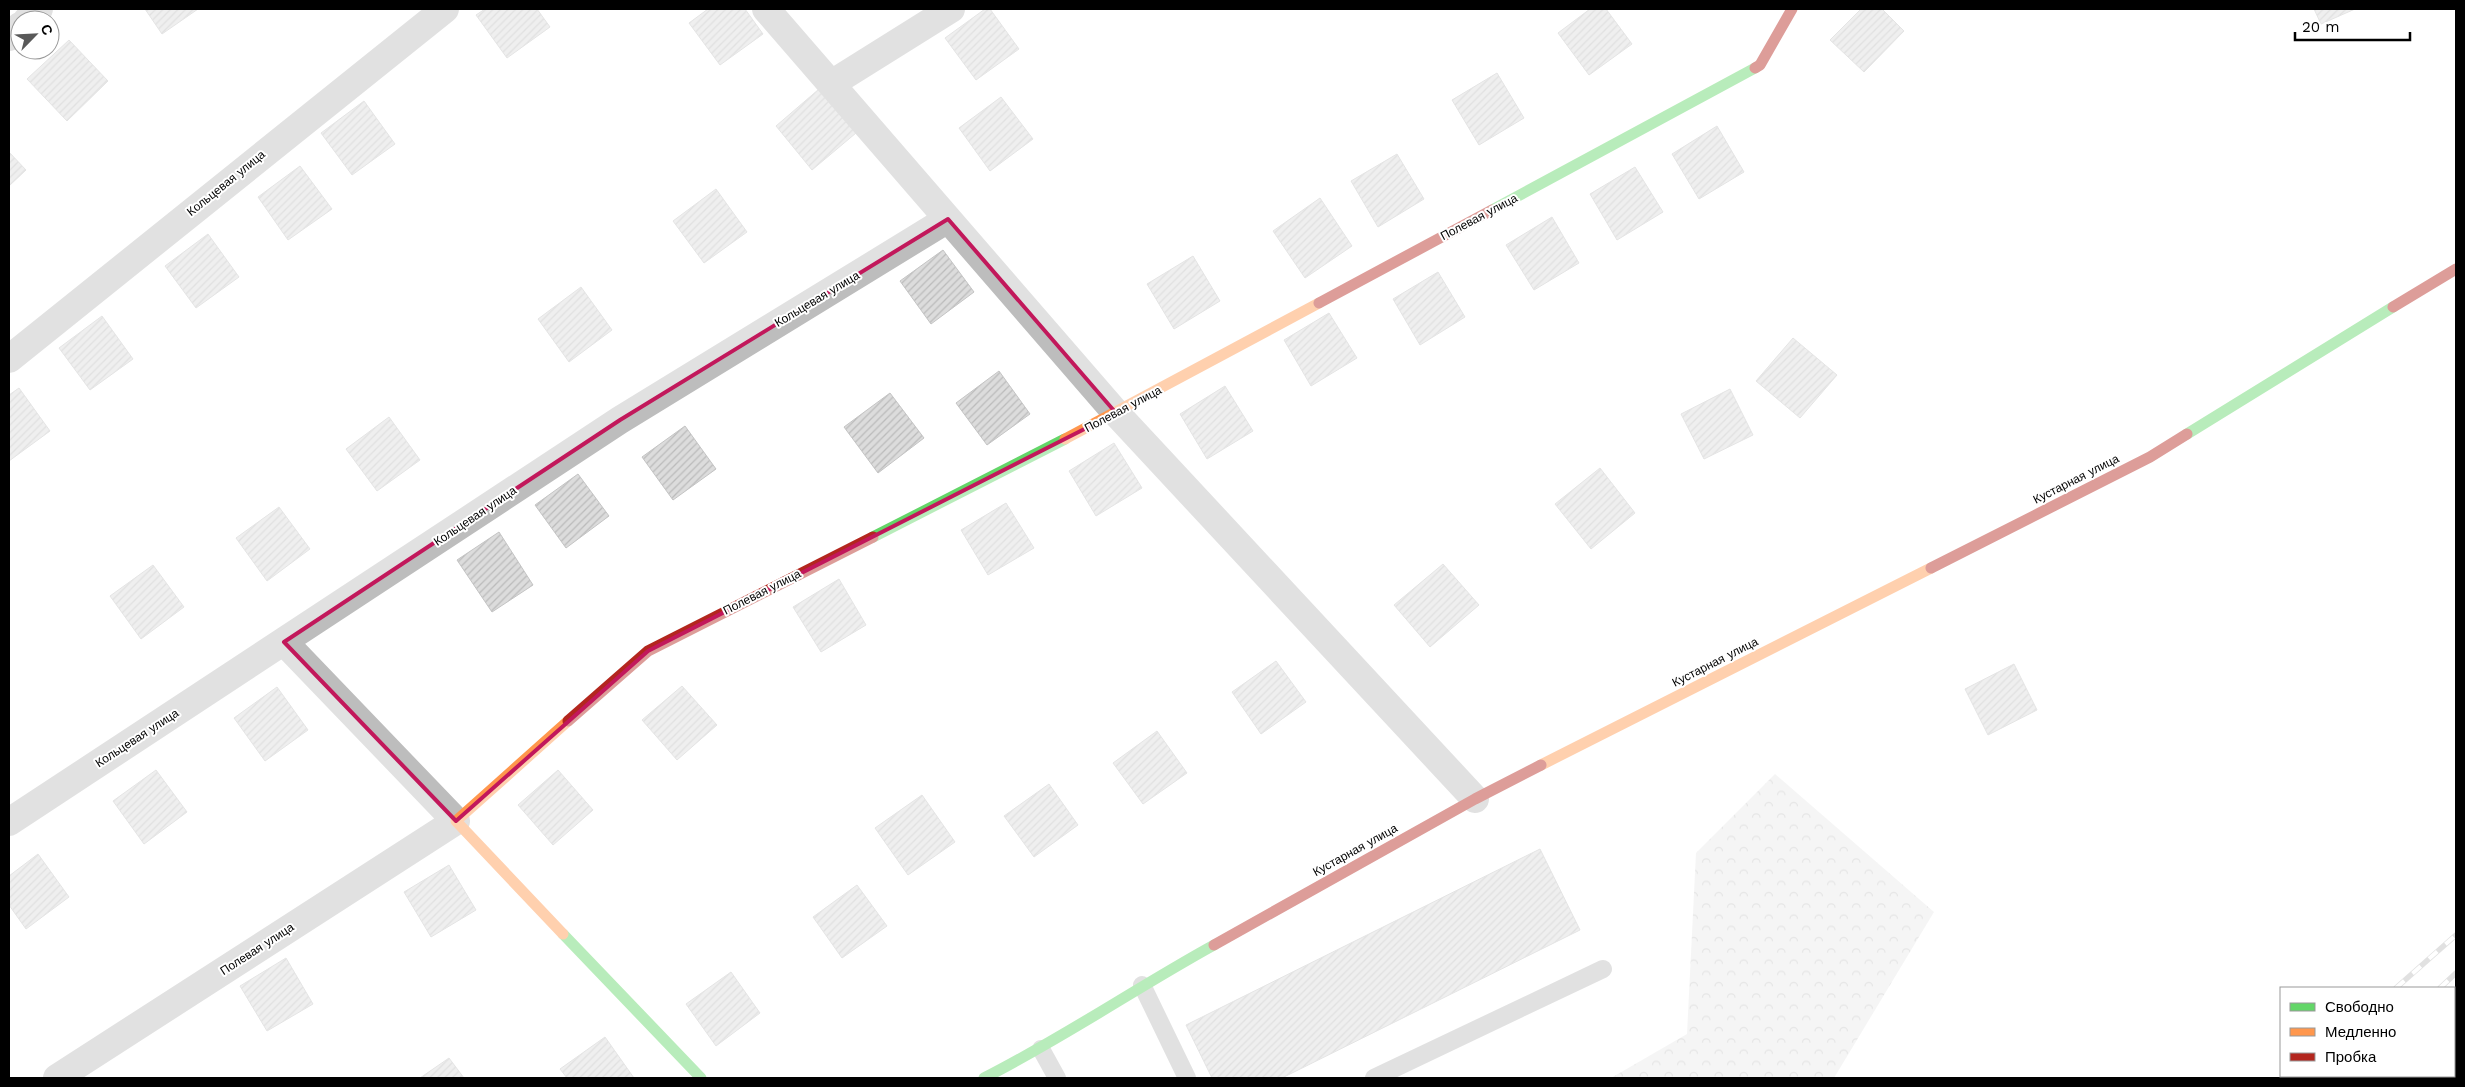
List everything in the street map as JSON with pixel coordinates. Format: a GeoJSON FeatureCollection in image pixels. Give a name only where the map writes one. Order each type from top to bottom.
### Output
{"type":"FeatureCollection","features":[{"type":"Feature","properties":{"kind":"street","name":"Кольцевая улица"},"geometry":{"type":"LineString","coordinates":[[9,359],[445,9]]}},
{"type":"Feature","properties":{"kind":"street"},"geometry":{"type":"LineString","coordinates":[[766,9],[1116,413],[1475,799]]}},
{"type":"Feature","properties":{"kind":"street"},"geometry":{"type":"LineString","coordinates":[[831,84],[951,9]]}},
{"type":"Feature","properties":{"kind":"street","name":"Полевая улица"},"geometry":{"type":"LineString","coordinates":[[57,1078],[456,821],[648,651],[1116,413],[1760,65],[1792,9]]}},
{"type":"Feature","properties":{"kind":"street","name":"Кольцевая улица"},"geometry":{"type":"LineString","coordinates":[[9,822],[620,420],[948,219]]}},
{"type":"Feature","properties":{"kind":"street","name":"Кустарная улица"},"geometry":{"type":"LineString","coordinates":[[984,1078],[1041,1049],[1142,984],[1475,799],[2150,457],[2456,269]]}},
{"type":"Feature","properties":{"kind":"street"},"geometry":{"type":"LineString","coordinates":[[284,642],[701,1078]]}},
{"type":"Feature","properties":{"kind":"lane"},"geometry":{"type":"LineString","coordinates":[[1374,1078],[1603,969]]}},
{"type":"Feature","properties":{"kind":"lane"},"geometry":{"type":"LineString","coordinates":[[1142,984],[1187,1078]]}},
{"type":"Feature","properties":{"kind":"lane"},"geometry":{"type":"LineString","coordinates":[[1041,1049],[1057,1078]]}},
{"type":"Feature","properties":{"kind":"highlighted area"},"geometry":{"type":"Polygon","coordinates":[[[948,219],[1116,413],[648,651],[456,821],[284,642],[620,420],[948,219]]]}},
{"type":"Feature","properties":{"kind":"green space"},"geometry":{"type":"Polygon","coordinates":[[[1775,774],[1934,912],[1834,1078],[1611,1078],[1687,1034],[1696,853],[1775,774]]]}},
{"type":"Feature","properties":{"kind":"building"},"geometry":{"type":"Polygon","coordinates":[[[145,9],[198,9],[162,34],[145,9]]]}},
{"type":"Feature","properties":{"kind":"building"},"geometry":{"type":"Polygon","coordinates":[[[485,9],[537,9],[550,27],[507,58],[476,15],[485,9]]]}},
{"type":"Feature","properties":{"kind":"building"},"geometry":{"type":"Polygon","coordinates":[[[708,9],[745,9],[763,34],[720,65],[689,23],[708,9]]]}},
{"type":"Feature","properties":{"kind":"building"},"geometry":{"type":"Polygon","coordinates":[[[985,9],[990,9],[1019,49],[976,80],[945,38],[985,9]]]}},
{"type":"Feature","properties":{"kind":"building"},"geometry":{"type":"Polygon","coordinates":[[[1590,9],[1606,9],[1632,44],[1589,75],[1558,33],[1590,9]]]}},
{"type":"Feature","properties":{"kind":"building"},"geometry":{"type":"Polygon","coordinates":[[[1861,9],[1882,9],[1904,31],[1864,72],[1830,40],[1861,9]]]}},
{"type":"Feature","properties":{"kind":"building"},"geometry":{"type":"Polygon","coordinates":[[[2314,9],[2355,9],[2321,24],[2314,9]]]}},
{"type":"Feature","properties":{"kind":"building"},"geometry":{"type":"Polygon","coordinates":[[[69,40],[108,81],[67,121],[27,79],[47,60],[60,60],[60,48],[69,40]]]}},
{"type":"Feature","properties":{"kind":"building"},"geometry":{"type":"Polygon","coordinates":[[[1497,73],[1524,118],[1479,145],[1452,100],[1497,73]]]}},
{"type":"Feature","properties":{"kind":"building"},"geometry":{"type":"Polygon","coordinates":[[[819,89],[856,133],[812,170],[776,126],[819,89]]]}},
{"type":"Feature","properties":{"kind":"building"},"geometry":{"type":"Polygon","coordinates":[[[1001,97],[1033,139],[990,171],[959,128],[1001,97]]]}},
{"type":"Feature","properties":{"kind":"building"},"geometry":{"type":"Polygon","coordinates":[[[364,101],[395,144],[352,175],[321,133],[364,101]]]}},
{"type":"Feature","properties":{"kind":"building"},"geometry":{"type":"Polygon","coordinates":[[[1717,126],[1744,172],[1699,199],[1672,154],[1717,126]]]}},
{"type":"Feature","properties":{"kind":"building"},"geometry":{"type":"Polygon","coordinates":[[[9,152],[26,170],[9,186],[9,152]]]}},
{"type":"Feature","properties":{"kind":"building"},"geometry":{"type":"Polygon","coordinates":[[[1397,154],[1424,199],[1378,227],[1351,181],[1397,154]]]}},
{"type":"Feature","properties":{"kind":"building"},"geometry":{"type":"Polygon","coordinates":[[[300,166],[332,209],[288,240],[258,197],[300,166]]]}},
{"type":"Feature","properties":{"kind":"building"},"geometry":{"type":"Polygon","coordinates":[[[1635,167],[1663,212],[1617,240],[1590,194],[1635,167]]]}},
{"type":"Feature","properties":{"kind":"building"},"geometry":{"type":"Polygon","coordinates":[[[716,189],[747,232],[704,263],[673,221],[716,189]]]}},
{"type":"Feature","properties":{"kind":"building"},"geometry":{"type":"Polygon","coordinates":[[[1320,198],[1352,246],[1305,278],[1273,231],[1320,198]]]}},
{"type":"Feature","properties":{"kind":"building"},"geometry":{"type":"Polygon","coordinates":[[[1552,217],[1579,263],[1534,290],[1506,245],[1552,217]]]}},
{"type":"Feature","properties":{"kind":"building"},"geometry":{"type":"Polygon","coordinates":[[[208,234],[239,277],[196,308],[165,266],[208,234]]]}},
{"type":"Feature","properties":{"kind":"building"},"geometry":{"type":"Polygon","coordinates":[[[943,250],[974,292],[931,324],[900,281],[943,250]]]}},
{"type":"Feature","properties":{"kind":"building"},"geometry":{"type":"Polygon","coordinates":[[[1193,256],[1220,301],[1174,329],[1147,284],[1193,256]]]}},
{"type":"Feature","properties":{"kind":"building"},"geometry":{"type":"Polygon","coordinates":[[[1438,272],[1465,317],[1420,345],[1393,299],[1438,272]]]}},
{"type":"Feature","properties":{"kind":"building"},"geometry":{"type":"Polygon","coordinates":[[[581,287],[612,330],[569,362],[538,319],[581,287]]]}},
{"type":"Feature","properties":{"kind":"building"},"geometry":{"type":"Polygon","coordinates":[[[1329,313],[1357,358],[1311,386],[1284,340],[1329,313]]]}},
{"type":"Feature","properties":{"kind":"building"},"geometry":{"type":"Polygon","coordinates":[[[102,316],[133,359],[90,390],[59,348],[102,316]]]}},
{"type":"Feature","properties":{"kind":"building"},"geometry":{"type":"Polygon","coordinates":[[[1793,338],[1837,375],[1800,418],[1756,381],[1793,338]]]}},
{"type":"Feature","properties":{"kind":"building"},"geometry":{"type":"Polygon","coordinates":[[[999,371],[1030,414],[987,445],[956,403],[999,371]]]}},
{"type":"Feature","properties":{"kind":"building"},"geometry":{"type":"Polygon","coordinates":[[[1225,386],[1253,431],[1207,459],[1180,414],[1225,386]]]}},
{"type":"Feature","properties":{"kind":"building"},"geometry":{"type":"Polygon","coordinates":[[[19,388],[50,431],[9,461],[9,395],[19,388]]]}},
{"type":"Feature","properties":{"kind":"building"},"geometry":{"type":"Polygon","coordinates":[[[1730,389],[1753,435],[1704,459],[1681,414],[1730,389]]]}},
{"type":"Feature","properties":{"kind":"building"},"geometry":{"type":"Polygon","coordinates":[[[890,393],[924,438],[878,473],[844,427],[890,393]]]}},
{"type":"Feature","properties":{"kind":"building"},"geometry":{"type":"Polygon","coordinates":[[[389,417],[420,460],[377,491],[346,449],[389,417]]]}},
{"type":"Feature","properties":{"kind":"building"},"geometry":{"type":"Polygon","coordinates":[[[685,426],[716,469],[673,500],[642,457],[685,426]]]}},
{"type":"Feature","properties":{"kind":"building"},"geometry":{"type":"Polygon","coordinates":[[[1114,443],[1142,488],[1096,516],[1069,471],[1114,443]]]}},
{"type":"Feature","properties":{"kind":"building"},"geometry":{"type":"Polygon","coordinates":[[[1600,468],[1635,513],[1591,549],[1555,504],[1600,468]]]}},
{"type":"Feature","properties":{"kind":"building"},"geometry":{"type":"Polygon","coordinates":[[[578,474],[609,516],[566,548],[535,505],[578,474]]]}},
{"type":"Feature","properties":{"kind":"building"},"geometry":{"type":"Polygon","coordinates":[[[1006,503],[1034,548],[988,575],[961,530],[1006,503]]]}},
{"type":"Feature","properties":{"kind":"building"},"geometry":{"type":"Polygon","coordinates":[[[279,507],[310,549],[267,581],[236,538],[279,507]]]}},
{"type":"Feature","properties":{"kind":"building"},"geometry":{"type":"Polygon","coordinates":[[[499,532],[533,585],[492,612],[457,560],[499,532]]]}},
{"type":"Feature","properties":{"kind":"building"},"geometry":{"type":"Polygon","coordinates":[[[1443,564],[1479,605],[1430,647],[1394,605],[1443,564]]]}},
{"type":"Feature","properties":{"kind":"building"},"geometry":{"type":"Polygon","coordinates":[[[153,565],[184,607],[141,639],[110,596],[153,565]]]}},
{"type":"Feature","properties":{"kind":"building"},"geometry":{"type":"Polygon","coordinates":[[[839,579],[866,625],[821,652],[793,607],[839,579]]]}},
{"type":"Feature","properties":{"kind":"building"},"geometry":{"type":"Polygon","coordinates":[[[1276,661],[1306,702],[1261,734],[1232,692],[1276,661]]]}},
{"type":"Feature","properties":{"kind":"building"},"geometry":{"type":"Polygon","coordinates":[[[2014,664],[2037,710],[1988,735],[1965,689],[2014,664]]]}},
{"type":"Feature","properties":{"kind":"building"},"geometry":{"type":"Polygon","coordinates":[[[682,686],[717,725],[677,760],[642,720],[682,686]]]}},
{"type":"Feature","properties":{"kind":"building"},"geometry":{"type":"Polygon","coordinates":[[[277,687],[308,730],[265,761],[234,718],[277,687]]]}},
{"type":"Feature","properties":{"kind":"building"},"geometry":{"type":"Polygon","coordinates":[[[1157,731],[1187,773],[1143,804],[1113,763],[1157,731]]]}},
{"type":"Feature","properties":{"kind":"building"},"geometry":{"type":"Polygon","coordinates":[[[156,770],[187,812],[144,844],[113,801],[156,770]]]}},
{"type":"Feature","properties":{"kind":"building"},"geometry":{"type":"Polygon","coordinates":[[[558,770],[593,810],[553,845],[518,805],[558,770]]]}},
{"type":"Feature","properties":{"kind":"building"},"geometry":{"type":"Polygon","coordinates":[[[1049,784],[1078,825],[1034,857],[1004,816],[1049,784]]]}},
{"type":"Feature","properties":{"kind":"building"},"geometry":{"type":"Polygon","coordinates":[[[922,795],[955,842],[908,875],[875,828],[922,795]]]}},
{"type":"Feature","properties":{"kind":"building"},"geometry":{"type":"Polygon","coordinates":[[[1540,849],[1580,930],[1282,1078],[1212,1078],[1186,1025],[1540,849]]]}},
{"type":"Feature","properties":{"kind":"building"},"geometry":{"type":"Polygon","coordinates":[[[38,854],[69,897],[26,929],[9,905],[9,876],[38,854]]]}},
{"type":"Feature","properties":{"kind":"building"},"geometry":{"type":"Polygon","coordinates":[[[449,865],[476,910],[431,937],[404,892],[449,865]]]}},
{"type":"Feature","properties":{"kind":"building"},"geometry":{"type":"Polygon","coordinates":[[[857,885],[887,926],[842,958],[813,917],[857,885]]]}},
{"type":"Feature","properties":{"kind":"building"},"geometry":{"type":"Polygon","coordinates":[[[286,958],[313,1004],[267,1031],[240,986],[286,958]]]}},
{"type":"Feature","properties":{"kind":"building"},"geometry":{"type":"Polygon","coordinates":[[[731,972],[760,1013],[716,1046],[686,1004],[731,972]]]}},
{"type":"Feature","properties":{"kind":"building"},"geometry":{"type":"Polygon","coordinates":[[[605,1037],[634,1078],[567,1078],[560,1069],[605,1037]]]}},
{"type":"Feature","properties":{"kind":"building"},"geometry":{"type":"Polygon","coordinates":[[[449,1058],[464,1078],[420,1078],[449,1058]]]}},
{"type":"Feature","properties":{"kind":"railway"},"geometry":{"type":"LineString","coordinates":[[2397,987],[2456,935]]}},
{"type":"Feature","properties":{"kind":"railway"},"geometry":{"type":"LineString","coordinates":[[2441,987],[2456,973]]}},
{"type":"Feature","properties":{"kind":"traffic: fast"},"geometry":{"type":"LineString","coordinates":[[1492,210],[1755,68]]}},
{"type":"Feature","properties":{"kind":"traffic: fast"},"geometry":{"type":"LineString","coordinates":[[2187,434],[2393,307]]}},
{"type":"Feature","properties":{"kind":"traffic: fast"},"geometry":{"type":"LineString","coordinates":[[873,537],[1065,439]]}},
{"type":"Feature","properties":{"kind":"traffic: fast"},"geometry":{"type":"LineString","coordinates":[[563,934],[701,1078]]}},
{"type":"Feature","properties":{"kind":"traffic: fast"},"geometry":{"type":"LineString","coordinates":[[984,1078],[1013,1063],[1214,945]]}},
{"type":"Feature","properties":{"kind":"traffic: slow"},"geometry":{"type":"LineString","coordinates":[[1065,439],[1319,303]]}},
{"type":"Feature","properties":{"kind":"traffic: slow"},"geometry":{"type":"LineString","coordinates":[[1541,765],[1931,568]]}},
{"type":"Feature","properties":{"kind":"traffic: slow"},"geometry":{"type":"LineString","coordinates":[[563,934],[456,821],[568,721]]}},
{"type":"Feature","properties":{"kind":"traffic: jam"},"geometry":{"type":"LineString","coordinates":[[1755,68],[1760,65],[1792,9]]}},
{"type":"Feature","properties":{"kind":"traffic: jam"},"geometry":{"type":"LineString","coordinates":[[1319,303],[1492,210]]}},
{"type":"Feature","properties":{"kind":"traffic: jam"},"geometry":{"type":"LineString","coordinates":[[2393,307],[2456,269]]}},
{"type":"Feature","properties":{"kind":"traffic: jam"},"geometry":{"type":"LineString","coordinates":[[1931,568],[2150,457],[2187,434]]}},
{"type":"Feature","properties":{"kind":"traffic: jam"},"geometry":{"type":"LineString","coordinates":[[568,721],[648,651],[873,537]]}},
{"type":"Feature","properties":{"kind":"traffic: jam"},"geometry":{"type":"LineString","coordinates":[[1214,945],[1475,799],[1541,765]]}}]}
